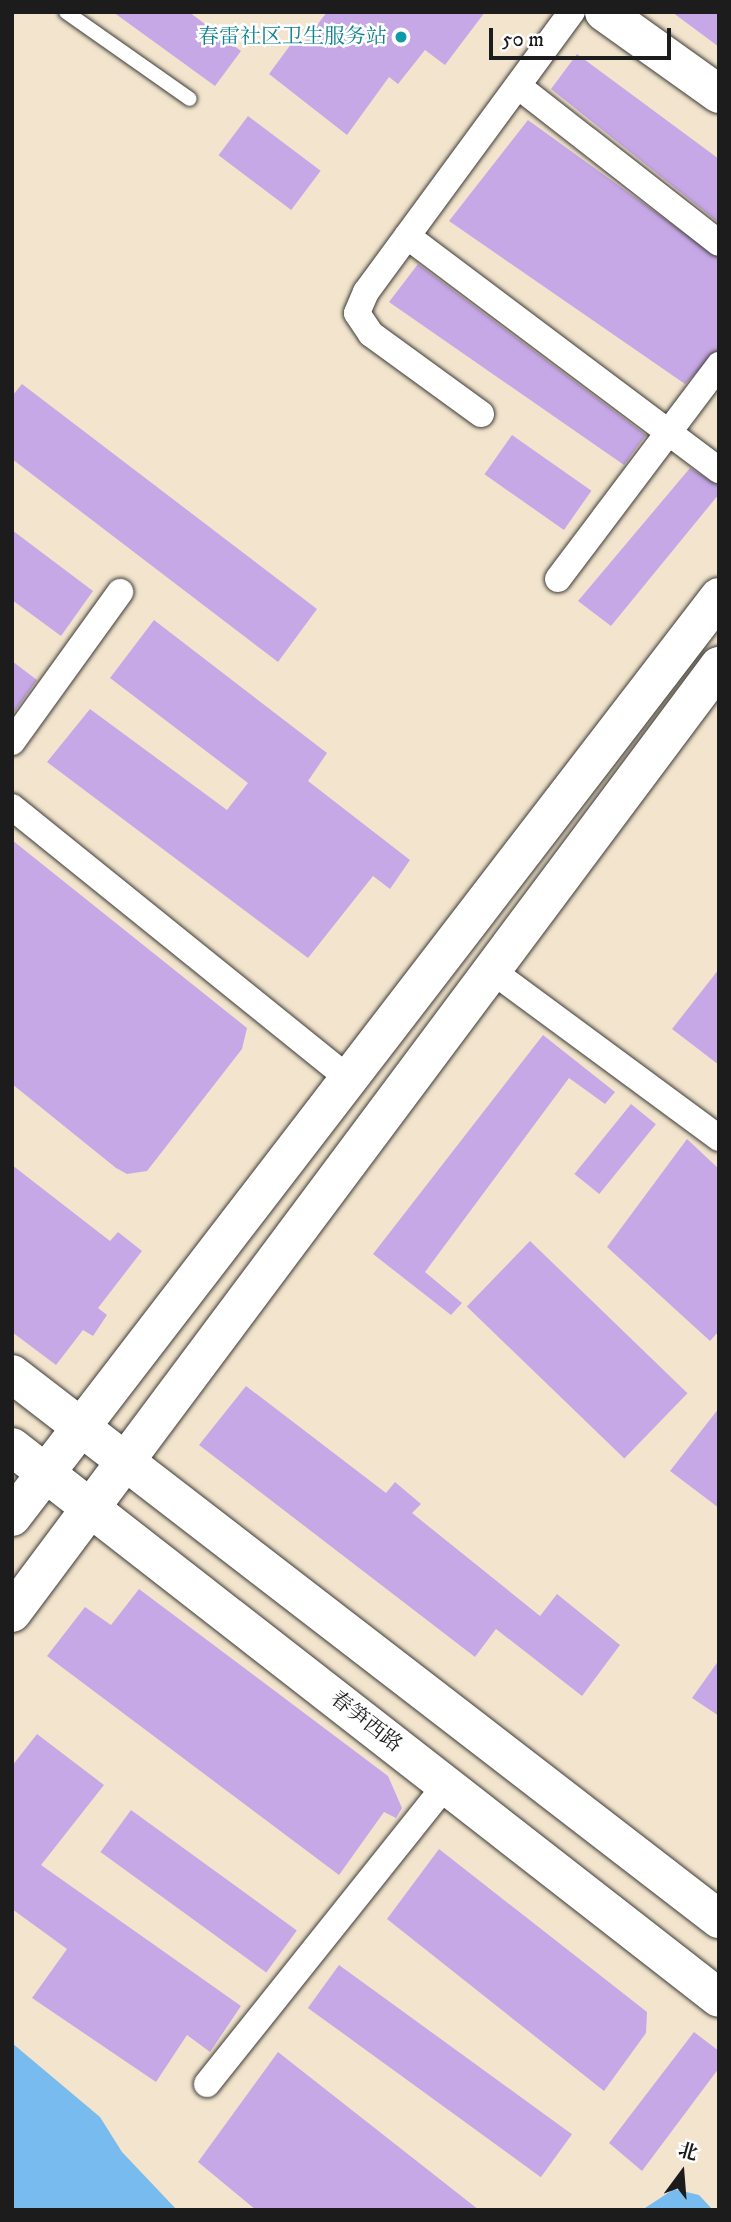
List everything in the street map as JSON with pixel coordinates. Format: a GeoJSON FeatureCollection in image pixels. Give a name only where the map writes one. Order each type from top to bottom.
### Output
{"type":"FeatureCollection","features":[{"type":"Feature","properties":{"kind":"main road"},"geometry":{"type":"LineString","coordinates":[[604,12],[719,94]]}},
{"type":"Feature","properties":{"kind":"main road"},"geometry":{"type":"LineString","coordinates":[[642,12],[719,72]]}},
{"type":"Feature","properties":{"kind":"main road"},"geometry":{"type":"LineString","coordinates":[[12,1517],[719,597]]}},
{"type":"Feature","properties":{"kind":"main road"},"geometry":{"type":"LineString","coordinates":[[12,1613],[719,666]]}},
{"type":"Feature","properties":{"kind":"main road"},"geometry":{"type":"LineString","coordinates":[[12,1374],[126,1458],[719,1919]]}},
{"type":"Feature","properties":{"kind":"main road","name":"春笋西路"},"geometry":{"type":"LineString","coordinates":[[12,1447],[719,1998]]}},
{"type":"Feature","properties":{"kind":"street"},"geometry":{"type":"LineString","coordinates":[[481,414],[370,334],[357,313],[407,236],[572,12]]}},
{"type":"Feature","properties":{"kind":"street"},"geometry":{"type":"LineString","coordinates":[[518,86],[719,243]]}},
{"type":"Feature","properties":{"kind":"street"},"geometry":{"type":"LineString","coordinates":[[407,236],[719,470]]}},
{"type":"Feature","properties":{"kind":"street"},"geometry":{"type":"LineString","coordinates":[[558,579],[719,365]]}},
{"type":"Feature","properties":{"kind":"street"},"geometry":{"type":"LineString","coordinates":[[12,742],[120,592]]}},
{"type":"Feature","properties":{"kind":"street"},"geometry":{"type":"LineString","coordinates":[[12,807],[348,1078]]}},
{"type":"Feature","properties":{"kind":"street"},"geometry":{"type":"LineString","coordinates":[[491,970],[719,1138]]}},
{"type":"Feature","properties":{"kind":"street"},"geometry":{"type":"LineString","coordinates":[[207,2084],[446,1785]]}},
{"type":"Feature","properties":{"kind":"lane"},"geometry":{"type":"LineString","coordinates":[[66,12],[190,99]]}},
{"type":"Feature","properties":{"kind":"water"},"geometry":{"type":"Polygon","coordinates":[[[12,2043],[100,2117],[122,2152],[177,2210],[12,2210],[12,2043]]]}},
{"type":"Feature","properties":{"kind":"water"},"geometry":{"type":"Polygon","coordinates":[[[674,2189],[699,2195],[713,2210],[642,2210],[674,2189]]]}},
{"type":"Feature","properties":{"kind":"building"},"geometry":{"type":"Polygon","coordinates":[[[113,12],[189,12],[241,51],[215,86],[113,12]]]}},
{"type":"Feature","properties":{"kind":"building"},"geometry":{"type":"Polygon","coordinates":[[[327,12],[485,12],[445,65],[425,50],[398,84],[389,77],[347,135],[269,74],[294,40],[302,45],[327,12]]]}},
{"type":"Feature","properties":{"kind":"building"},"geometry":{"type":"Polygon","coordinates":[[[672,12],[719,12],[719,47],[672,12]]]}},
{"type":"Feature","properties":{"kind":"building"},"geometry":{"type":"Polygon","coordinates":[[[577,54],[719,159],[719,223],[551,89],[577,54]]]}},
{"type":"Feature","properties":{"kind":"building"},"geometry":{"type":"Polygon","coordinates":[[[248,116],[321,171],[291,210],[219,155],[248,116]]]}},
{"type":"Feature","properties":{"kind":"building"},"geometry":{"type":"Polygon","coordinates":[[[528,120],[719,258],[719,350],[685,384],[449,221],[528,120]]]}},
{"type":"Feature","properties":{"kind":"building"},"geometry":{"type":"Polygon","coordinates":[[[418,264],[646,435],[624,465],[389,302],[418,264]]]}},
{"type":"Feature","properties":{"kind":"building"},"geometry":{"type":"Polygon","coordinates":[[[22,384],[317,609],[278,662],[12,459],[12,396],[22,384]]]}},
{"type":"Feature","properties":{"kind":"building"},"geometry":{"type":"Polygon","coordinates":[[[512,435],[591,491],[564,530],[484,474],[512,435]]]}},
{"type":"Feature","properties":{"kind":"building"},"geometry":{"type":"Polygon","coordinates":[[[690,468],[719,486],[719,494],[611,626],[578,601],[690,468]]]}},
{"type":"Feature","properties":{"kind":"building"},"geometry":{"type":"Polygon","coordinates":[[[12,530],[93,591],[61,636],[12,600],[12,530]]]}},
{"type":"Feature","properties":{"kind":"building"},"geometry":{"type":"Polygon","coordinates":[[[154,620],[327,753],[308,781],[410,860],[390,889],[373,876],[308,958],[47,762],[90,709],[227,810],[248,783],[110,678],[154,620]]]}},
{"type":"Feature","properties":{"kind":"building"},"geometry":{"type":"Polygon","coordinates":[[[12,661],[37,680],[12,715],[12,661]]]}},
{"type":"Feature","properties":{"kind":"building"},"geometry":{"type":"Polygon","coordinates":[[[12,840],[247,1028],[242,1049],[147,1171],[127,1174],[116,1168],[12,1084],[12,840]]]}},
{"type":"Feature","properties":{"kind":"building"},"geometry":{"type":"Polygon","coordinates":[[[719,969],[719,1065],[672,1029],[719,969]]]}},
{"type":"Feature","properties":{"kind":"building"},"geometry":{"type":"Polygon","coordinates":[[[543,1035],[615,1092],[605,1104],[569,1078],[425,1272],[462,1303],[451,1315],[373,1254],[543,1035]]]}},
{"type":"Feature","properties":{"kind":"building"},"geometry":{"type":"Polygon","coordinates":[[[631,1104],[656,1124],[599,1194],[574,1174],[631,1104]]]}},
{"type":"Feature","properties":{"kind":"building"},"geometry":{"type":"Polygon","coordinates":[[[687,1139],[719,1169],[719,1331],[710,1341],[607,1247],[687,1139]]]}},
{"type":"Feature","properties":{"kind":"building"},"geometry":{"type":"Polygon","coordinates":[[[12,1165],[110,1241],[118,1232],[142,1251],[98,1308],[107,1315],[93,1336],[83,1330],[56,1365],[12,1332],[12,1165]]]}},
{"type":"Feature","properties":{"kind":"building"},"geometry":{"type":"Polygon","coordinates":[[[530,1241],[688,1393],[624,1459],[467,1306],[530,1241]]]}},
{"type":"Feature","properties":{"kind":"building"},"geometry":{"type":"Polygon","coordinates":[[[246,1386],[386,1493],[395,1482],[421,1504],[412,1513],[540,1616],[557,1594],[620,1645],[582,1696],[496,1629],[475,1657],[199,1445],[246,1386]]]}},
{"type":"Feature","properties":{"kind":"building"},"geometry":{"type":"Polygon","coordinates":[[[719,1408],[719,1508],[670,1471],[719,1408]]]}},
{"type":"Feature","properties":{"kind":"building"},"geometry":{"type":"Polygon","coordinates":[[[139,1589],[388,1776],[402,1808],[396,1818],[384,1812],[339,1875],[47,1656],[85,1607],[111,1625],[139,1589]]]}},
{"type":"Feature","properties":{"kind":"building"},"geometry":{"type":"Polygon","coordinates":[[[719,1660],[719,1716],[692,1698],[719,1660]]]}},
{"type":"Feature","properties":{"kind":"building"},"geometry":{"type":"Polygon","coordinates":[[[37,1734],[104,1785],[41,1865],[241,2006],[210,2052],[187,2035],[156,2082],[32,1998],[67,1949],[12,1909],[12,1766],[37,1734]]]}},
{"type":"Feature","properties":{"kind":"building"},"geometry":{"type":"Polygon","coordinates":[[[131,1810],[297,1930],[266,1973],[100,1852],[131,1810]]]}},
{"type":"Feature","properties":{"kind":"building"},"geometry":{"type":"Polygon","coordinates":[[[439,1849],[647,2012],[646,2033],[604,2091],[387,1919],[439,1849]]]}},
{"type":"Feature","properties":{"kind":"building"},"geometry":{"type":"Polygon","coordinates":[[[339,1965],[572,2134],[541,2177],[308,2008],[339,1965]]]}},
{"type":"Feature","properties":{"kind":"building"},"geometry":{"type":"Polygon","coordinates":[[[694,2032],[719,2051],[719,2068],[642,2171],[609,2143],[694,2032]]]}},
{"type":"Feature","properties":{"kind":"building"},"geometry":{"type":"Polygon","coordinates":[[[278,2052],[479,2210],[256,2210],[198,2162],[278,2052]]]}},
{"type":"Feature","properties":{"kind":"place","name":"春雷社区卫生服务站"},"geometry":{"type":"Point","coordinates":[401,37]}}]}
